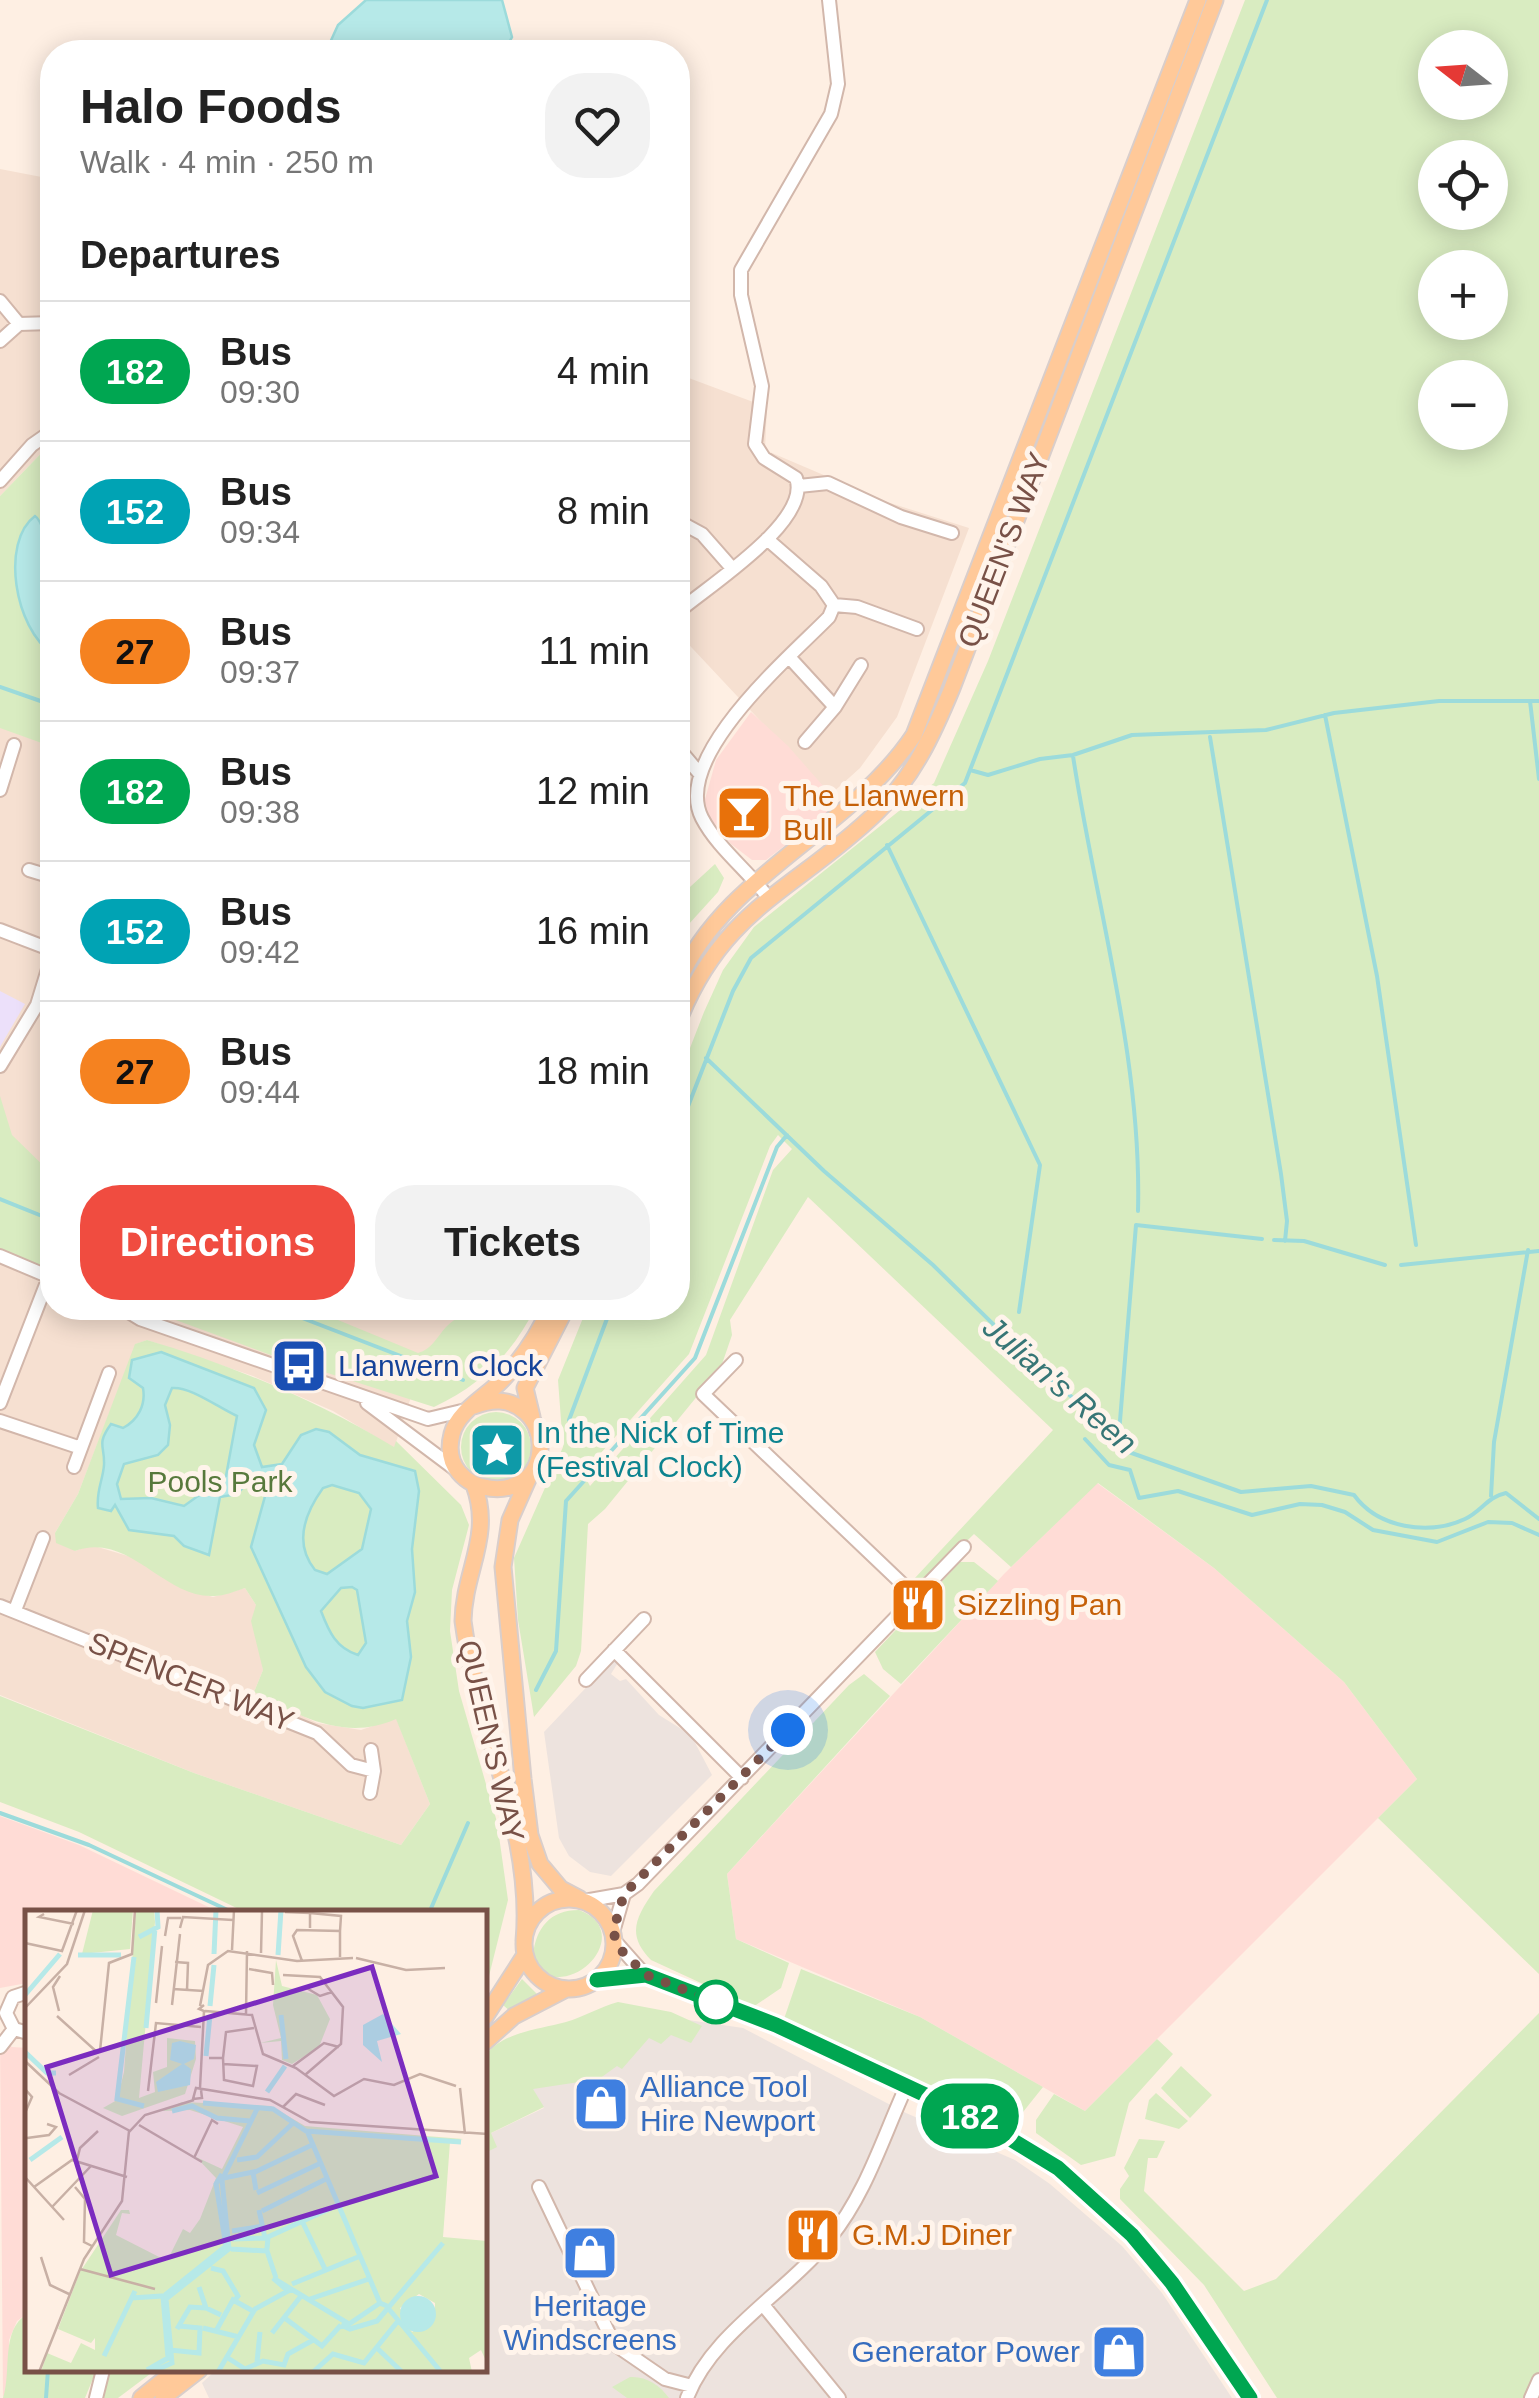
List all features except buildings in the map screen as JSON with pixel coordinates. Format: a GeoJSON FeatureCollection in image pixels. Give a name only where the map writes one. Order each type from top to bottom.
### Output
{"type":"FeatureCollection","features":[{"type":"Feature","properties":{"kind":"main road","name":"QUEEN'S WAY"},"geometry":{"type":"LineString","coordinates":[[690,960],[702,938],[756,882],[866,796],[914,736],[1198,0]]}},
{"type":"Feature","properties":{"kind":"main road","name":"QUEEN'S WAY"},"geometry":{"type":"LineString","coordinates":[[690,996],[706,962],[766,896],[874,815],[923,752],[952,688],[1215,0]]}},
{"type":"Feature","properties":{"kind":"main road"},"geometry":{"type":"LineString","coordinates":[[530,1474],[498,1491],[474,1486],[453,1462],[451,1436],[471,1408],[519,1361],[543,1320]]}},
{"type":"Feature","properties":{"kind":"main road","name":"QUEEN'S WAY"},"geometry":{"type":"LineString","coordinates":[[560,1320],[525,1388],[540,1453],[510,1520],[503,1567],[530,1835],[540,1864],[560,1889],[582,1900]]}},
{"type":"Feature","properties":{"kind":"main road"},"geometry":{"type":"LineString","coordinates":[[471,1408],[498,1400],[511,1403],[530,1417],[537,1428]]}},
{"type":"Feature","properties":{"kind":"main road","name":"QUEEN'S WAY"},"geometry":{"type":"LineString","coordinates":[[474,1486],[481,1504],[483,1530],[464,1596],[463,1621],[521,1870],[525,1948]]}},
{"type":"Feature","properties":{"kind":"main road"},"geometry":{"type":"LineString","coordinates":[[488,2011],[525,1948],[527,1927],[544,1906],[582,1900],[608,1919],[614,1936],[613,1955],[597,1980],[566,1989],[514,2016],[488,2039]]}},
{"type":"Feature","properties":{"kind":"main road"},"geometry":{"type":"LineString","coordinates":[[525,1948],[540,1979],[566,1989]]}},
{"type":"Feature","properties":{"kind":"main road"},"geometry":{"type":"LineString","coordinates":[[141,2398],[175,2373]]}},
{"type":"Feature","properties":{"kind":"main road"},"geometry":{"type":"LineString","coordinates":[[163,2397],[195,2373]]}},
{"type":"Feature","properties":{"kind":"street"},"geometry":{"type":"LineString","coordinates":[[690,602],[786,520],[798,486],[791,474],[764,458],[755,444],[762,386],[740,282],[750,247],[825,126],[837,97],[829,0]]}},
{"type":"Feature","properties":{"kind":"street"},"geometry":{"type":"LineString","coordinates":[[0,301],[19,324]]}},
{"type":"Feature","properties":{"kind":"street"},"geometry":{"type":"LineString","coordinates":[[0,341],[19,324],[40,323]]}},
{"type":"Feature","properties":{"kind":"street"},"geometry":{"type":"LineString","coordinates":[[0,481],[40,439]]}},
{"type":"Feature","properties":{"kind":"street"},"geometry":{"type":"LineString","coordinates":[[798,486],[828,484],[908,520],[952,533]]}},
{"type":"Feature","properties":{"kind":"street"},"geometry":{"type":"LineString","coordinates":[[690,528],[702,534],[731,567]]}},
{"type":"Feature","properties":{"kind":"street"},"geometry":{"type":"LineString","coordinates":[[767,539],[821,586],[834,605]]}},
{"type":"Feature","properties":{"kind":"street"},"geometry":{"type":"LineString","coordinates":[[766,896],[702,819],[696,790],[700,774],[726,728],[829,617],[834,605]]}},
{"type":"Feature","properties":{"kind":"street"},"geometry":{"type":"LineString","coordinates":[[834,605],[857,607],[918,629]]}},
{"type":"Feature","properties":{"kind":"street"},"geometry":{"type":"LineString","coordinates":[[790,658],[835,707]]}},
{"type":"Feature","properties":{"kind":"street"},"geometry":{"type":"LineString","coordinates":[[805,742],[835,707],[861,664]]}},
{"type":"Feature","properties":{"kind":"street"},"geometry":{"type":"LineString","coordinates":[[0,790],[14,745]]}},
{"type":"Feature","properties":{"kind":"street"},"geometry":{"type":"LineString","coordinates":[[690,762],[700,774]]}},
{"type":"Feature","properties":{"kind":"street"},"geometry":{"type":"LineString","coordinates":[[29,870],[40,873]]}},
{"type":"Feature","properties":{"kind":"street"},"geometry":{"type":"LineString","coordinates":[[0,930],[40,948]]}},
{"type":"Feature","properties":{"kind":"street"},"geometry":{"type":"LineString","coordinates":[[0,1066],[40,995]]}},
{"type":"Feature","properties":{"kind":"street"},"geometry":{"type":"LineString","coordinates":[[0,1256],[40,1274]]}},
{"type":"Feature","properties":{"kind":"street"},"geometry":{"type":"LineString","coordinates":[[0,1403],[3,1382],[40,1300]]}},
{"type":"Feature","properties":{"kind":"street"},"geometry":{"type":"LineString","coordinates":[[143,1320],[428,1419],[471,1408]]}},
{"type":"Feature","properties":{"kind":"street"},"geometry":{"type":"LineString","coordinates":[[736,1360],[703,1394],[916,1597]]}},
{"type":"Feature","properties":{"kind":"street"},"geometry":{"type":"LineString","coordinates":[[74,1467],[109,1373]]}},
{"type":"Feature","properties":{"kind":"street"},"geometry":{"type":"LineString","coordinates":[[357,1396],[459,1473]]}},
{"type":"Feature","properties":{"kind":"street"},"geometry":{"type":"LineString","coordinates":[[0,1421],[81,1448]]}},
{"type":"Feature","properties":{"kind":"street"},"geometry":{"type":"LineString","coordinates":[[16,1610],[43,1538]]}},
{"type":"Feature","properties":{"kind":"street"},"geometry":{"type":"LineString","coordinates":[[646,1975],[614,1936],[624,1894],[742,1778],[964,1547]]}},
{"type":"Feature","properties":{"kind":"street","name":"SPENCER WAY"},"geometry":{"type":"LineString","coordinates":[[0,1606],[317,1733],[351,1765],[374,1771]]}},
{"type":"Feature","properties":{"kind":"street"},"geometry":{"type":"LineString","coordinates":[[586,1680],[644,1619]]}},
{"type":"Feature","properties":{"kind":"street"},"geometry":{"type":"LineString","coordinates":[[614,1650],[742,1778]]}},
{"type":"Feature","properties":{"kind":"street"},"geometry":{"type":"LineString","coordinates":[[370,1793],[374,1771],[371,1750]]}},
{"type":"Feature","properties":{"kind":"street"},"geometry":{"type":"LineString","coordinates":[[582,1900],[624,1894]]}},
{"type":"Feature","properties":{"kind":"street"},"geometry":{"type":"LineString","coordinates":[[597,1980],[646,1975],[776,2025],[979,2120],[1058,2168],[1132,2235],[1172,2283],[1250,2398]]}},
{"type":"Feature","properties":{"kind":"street"},"geometry":{"type":"LineString","coordinates":[[0,2047],[21,2031],[7,2019],[4,2006],[25,1993]]}},
{"type":"Feature","properties":{"kind":"street"},"geometry":{"type":"LineString","coordinates":[[539,2187],[614,2344],[689,2392],[720,2348],[798,2274],[845,2217],[906,2086]]}},
{"type":"Feature","properties":{"kind":"street"},"geometry":{"type":"LineString","coordinates":[[764,2306],[840,2398]]}},
{"type":"Feature","properties":{"kind":"street"},"geometry":{"type":"LineString","coordinates":[[96,2398],[102,2373]]}},
{"type":"Feature","properties":{"kind":"street"},"geometry":{"type":"LineString","coordinates":[[163,2397],[180,2382],[179,2373]]}},
{"type":"Feature","properties":{"kind":"street"},"geometry":{"type":"LineString","coordinates":[[1531,2398],[1539,2380]]}},
{"type":"Feature","properties":{"kind":"shaded area"},"geometry":{"type":"Polygon","coordinates":[[[0,169],[40,177],[40,454],[0,496],[0,169]]]}},
{"type":"Feature","properties":{"kind":"shaded area"},"geometry":{"type":"Polygon","coordinates":[[[690,378],[767,407],[765,450],[887,502],[969,528],[897,717],[860,768],[830,795],[690,646],[690,378]]]}},
{"type":"Feature","properties":{"kind":"shaded area"},"geometry":{"type":"Polygon","coordinates":[[[751,712],[788,746],[839,804],[766,860],[752,860],[731,844],[707,814],[704,803],[716,760],[751,712]]]}},
{"type":"Feature","properties":{"kind":"shaded area"},"geometry":{"type":"Polygon","coordinates":[[[0,727],[40,741],[40,1320],[470,1320],[422,1364],[394,1448],[333,1411],[253,1376],[147,1340],[136,1344],[78,1494],[55,1533],[75,1551],[91,1545],[138,1559],[188,1590],[213,1597],[245,1588],[256,1605],[263,1670],[254,1692],[317,1723],[361,1730],[396,1718],[430,1804],[401,1845],[194,1773],[0,1695],[0,727]]]}},
{"type":"Feature","properties":{"kind":"shaded area"},"geometry":{"type":"Polygon","coordinates":[[[0,991],[25,1004],[0,1047],[0,991]]]}},
{"type":"Feature","properties":{"kind":"shaded area"},"geometry":{"type":"Polygon","coordinates":[[[1097,1483],[1214,1568],[1344,1682],[1417,1779],[1085,2111],[920,2017],[736,1939],[727,1874],[1004,1574],[1097,1483]]]}},
{"type":"Feature","properties":{"kind":"shaded area"},"geometry":{"type":"Polygon","coordinates":[[[615,1657],[619,1661],[611,1674],[620,1681],[626,1679],[659,1715],[691,1735],[712,1775],[611,1876],[590,1872],[569,1856],[559,1838],[544,1732],[615,1657]]]}},
{"type":"Feature","properties":{"kind":"shaded area"},"geometry":{"type":"Polygon","coordinates":[[[0,1816],[79,1845],[215,1910],[25,1910],[25,1983],[0,1988],[0,1816]]]}},
{"type":"Feature","properties":{"kind":"shaded area"},"geometry":{"type":"Polygon","coordinates":[[[688,2020],[743,2028],[906,2113],[1015,2160],[1050,2184],[1122,2246],[1162,2293],[1232,2398],[209,2398],[202,2383],[213,2373],[488,2373],[488,2135],[544,2108],[532,2089],[655,2027],[688,2020]]]}},
{"type":"Feature","properties":{"kind":"shaded area"},"geometry":{"type":"Polygon","coordinates":[[[0,2038],[12,2047],[25,2048],[25,2315],[17,2321],[9,2340],[9,2379],[3,2398],[0,2038]]]}},
{"type":"Feature","properties":{"kind":"green space"},"geometry":{"type":"Polygon","coordinates":[[[1245,0],[1539,0],[1539,1974],[1378,1818],[1417,1779],[1344,1682],[1214,1568],[1098,1483],[1011,1567],[974,1534],[921,1586],[914,1579],[1053,1430],[808,1197],[730,1320],[732,1335],[721,1367],[605,1509],[588,1524],[581,1651],[576,1666],[534,1717],[518,1620],[514,1558],[563,1447],[558,1380],[582,1320],[690,1320],[690,1048],[723,970],[754,927],[934,783],[988,661],[1245,0]],[[778,1135],[770,1146],[689,1354],[583,1473],[590,1486],[706,1355],[773,1170],[792,1149],[778,1135]]]}},
{"type":"Feature","properties":{"kind":"green space"},"geometry":{"type":"Polygon","coordinates":[[[40,454],[40,742],[0,728],[0,496],[40,454]]]}},
{"type":"Feature","properties":{"kind":"green space"},"geometry":{"type":"Polygon","coordinates":[[[715,864],[724,878],[718,892],[690,923],[690,887],[715,864]]]}},
{"type":"Feature","properties":{"kind":"green space"},"geometry":{"type":"Polygon","coordinates":[[[0,1096],[12,1135],[40,1162],[40,1266],[0,1248],[0,1096]]]}},
{"type":"Feature","properties":{"kind":"green space"},"geometry":{"type":"Polygon","coordinates":[[[176,1320],[338,1320],[418,1353],[431,1346],[455,1320],[528,1320],[506,1354],[466,1389],[434,1407],[176,1320]]]}},
{"type":"Feature","properties":{"kind":"green space","name":"Pools Park"},"geometry":{"type":"Polygon","coordinates":[[[147,1340],[211,1361],[335,1414],[394,1447],[396,1441],[461,1505],[469,1525],[452,1590],[450,1631],[459,1691],[497,1822],[508,1900],[488,1980],[488,1910],[241,1910],[79,1832],[0,1802],[0,1696],[194,1773],[401,1845],[430,1804],[396,1719],[359,1728],[341,1727],[305,1717],[254,1692],[263,1670],[251,1621],[256,1605],[245,1588],[218,1596],[196,1594],[112,1550],[94,1547],[75,1551],[56,1543],[55,1533],[78,1494],[135,1344],[147,1340]]]}},
{"type":"Feature","properties":{"kind":"green space"},"geometry":{"type":"Polygon","coordinates":[[[496,1412],[521,1422],[531,1447],[521,1472],[496,1482],[471,1472],[461,1447],[471,1422],[496,1412]]]}},
{"type":"Feature","properties":{"kind":"green space"},"geometry":{"type":"Polygon","coordinates":[[[960,1562],[974,1562],[998,1581],[901,1684],[883,1669],[875,1652],[960,1562]]]}},
{"type":"Feature","properties":{"kind":"green space"},"geometry":{"type":"Polygon","coordinates":[[[864,1674],[890,1696],[727,1874],[736,1939],[789,1963],[781,1988],[753,2007],[651,1960],[638,1942],[636,1926],[654,1891],[849,1685],[864,1674]]]}},
{"type":"Feature","properties":{"kind":"green space"},"geometry":{"type":"Polygon","coordinates":[[[579,1910],[594,1919],[601,1931],[596,1956],[573,1974],[542,1974],[533,1955],[541,1929],[560,1913],[579,1910]]]}},
{"type":"Feature","properties":{"kind":"green space"},"geometry":{"type":"Polygon","coordinates":[[[801,1969],[920,2017],[1043,2087],[1011,2127],[892,2076],[787,2023],[784,2019],[801,1969]]]}},
{"type":"Feature","properties":{"kind":"green space"},"geometry":{"type":"Polygon","coordinates":[[[522,1979],[538,1995],[511,2012],[503,2005],[522,1979]]]}},
{"type":"Feature","properties":{"kind":"green space"},"geometry":{"type":"Polygon","coordinates":[[[618,2002],[671,2012],[702,2026],[691,2043],[671,2035],[661,2044],[649,2038],[622,2069],[617,2066],[599,2079],[533,2089],[544,2107],[491,2133],[497,2147],[488,2152],[488,2052],[512,2036],[566,2022],[618,2002]]]}},
{"type":"Feature","properties":{"kind":"green space"},"geometry":{"type":"Polygon","coordinates":[[[1539,2013],[1539,2398],[1277,2398],[1204,2285],[1120,2199],[1120,2189],[1129,2176],[1124,2168],[1139,2139],[1165,2141],[1157,2158],[1148,2158],[1144,2191],[1244,2291],[1276,2279],[1539,2013]]]}},
{"type":"Feature","properties":{"kind":"green space"},"geometry":{"type":"Polygon","coordinates":[[[1157,2039],[1173,2054],[1129,2103],[1115,2156],[1081,2165],[1036,2133],[1036,2120],[1054,2094],[1085,2111],[1157,2039]]]}},
{"type":"Feature","properties":{"kind":"green space"},"geometry":{"type":"Polygon","coordinates":[[[1181,2066],[1212,2095],[1190,2118],[1161,2088],[1181,2066]]]}},
{"type":"Feature","properties":{"kind":"green space"},"geometry":{"type":"Polygon","coordinates":[[[1156,2093],[1188,2121],[1179,2129],[1145,2119],[1149,2100],[1156,2093]]]}},
{"type":"Feature","properties":{"kind":"green space"},"geometry":{"type":"Polygon","coordinates":[[[25,2316],[25,2373],[95,2373],[85,2398],[3,2398],[10,2341],[25,2316]]]}},
{"type":"Feature","properties":{"kind":"green space"},"geometry":{"type":"Polygon","coordinates":[[[109,2373],[151,2373],[118,2398],[103,2398],[109,2373]]]}},
{"type":"Feature","properties":{"kind":"green space"},"geometry":{"type":"Polygon","coordinates":[[[630,2377],[652,2382],[669,2398],[627,2398],[612,2387],[630,2377]]]}},
{"type":"Feature","properties":{"kind":"water"},"geometry":{"type":"Polygon","coordinates":[[[366,0],[502,0],[512,37],[331,40],[338,25],[366,0]]]}},
{"type":"Feature","properties":{"kind":"water"},"geometry":{"type":"Polygon","coordinates":[[[35,516],[40,523],[40,642],[29,625],[16,585],[15,564],[24,528],[35,516]]]}},
{"type":"Feature","properties":{"kind":"water"},"geometry":{"type":"Polygon","coordinates":[[[161,1352],[254,1388],[266,1410],[254,1445],[262,1467],[282,1464],[301,1435],[316,1429],[329,1432],[360,1455],[415,1471],[419,1491],[412,1549],[415,1592],[407,1621],[411,1657],[402,1700],[363,1708],[352,1706],[325,1692],[306,1667],[251,1547],[267,1489],[264,1480],[252,1478],[237,1494],[220,1497],[209,1555],[184,1546],[174,1536],[129,1530],[115,1505],[111,1511],[98,1508],[104,1436],[111,1424],[123,1428],[128,1425],[142,1406],[143,1388],[129,1378],[132,1360],[161,1352]],[[172,1388],[165,1405],[170,1425],[168,1445],[158,1455],[124,1464],[117,1484],[121,1499],[151,1498],[184,1506],[226,1476],[237,1416],[196,1394],[172,1388]],[[332,1485],[323,1488],[307,1518],[303,1539],[308,1560],[315,1570],[327,1574],[362,1549],[371,1509],[359,1493],[332,1485]],[[341,1588],[321,1611],[334,1638],[358,1655],[366,1643],[357,1590],[341,1588]]]}},
{"type":"Feature","properties":{"kind":"waterway"},"geometry":{"type":"LineString","coordinates":[[690,1101],[733,991],[751,958],[965,783],[1267,0]]}},
{"type":"Feature","properties":{"kind":"waterway"},"geometry":{"type":"LineString","coordinates":[[0,687],[40,701]]}},
{"type":"Feature","properties":{"kind":"waterway"},"geometry":{"type":"LineString","coordinates":[[970,770],[988,775],[1040,759],[1073,755],[1132,735],[1266,730],[1334,713],[1439,701],[1539,701]]}},
{"type":"Feature","properties":{"kind":"waterway"},"geometry":{"type":"LineString","coordinates":[[1530,701],[1539,779]]}},
{"type":"Feature","properties":{"kind":"waterway"},"geometry":{"type":"LineString","coordinates":[[1325,715],[1377,976],[1416,1245]]}},
{"type":"Feature","properties":{"kind":"waterway"},"geometry":{"type":"LineString","coordinates":[[1210,737],[1281,1174],[1287,1221],[1285,1241]]}},
{"type":"Feature","properties":{"kind":"waterway"},"geometry":{"type":"LineString","coordinates":[[1073,756],[1125,1040],[1133,1097],[1138,1211]]}},
{"type":"Feature","properties":{"kind":"waterway"},"geometry":{"type":"LineString","coordinates":[[887,845],[1040,1165],[1019,1312]]}},
{"type":"Feature","properties":{"kind":"waterway","name":"Julian's Reen"},"geometry":{"type":"LineString","coordinates":[[706,1058],[824,1171],[933,1265],[1047,1377],[1119,1435],[1126,1451],[1241,1492],[1311,1486],[1354,1495],[1376,1515],[1405,1526],[1451,1524],[1506,1493],[1539,1519]]}},
{"type":"Feature","properties":{"kind":"waterway"},"geometry":{"type":"LineString","coordinates":[[536,1690],[556,1651],[566,1501],[695,1358],[777,1147],[787,1135]]}},
{"type":"Feature","properties":{"kind":"waterway"},"geometry":{"type":"LineString","coordinates":[[0,1199],[40,1215]]}},
{"type":"Feature","properties":{"kind":"waterway"},"geometry":{"type":"LineString","coordinates":[[1119,1433],[1136,1225],[1262,1239]]}},
{"type":"Feature","properties":{"kind":"waterway"},"geometry":{"type":"LineString","coordinates":[[1274,1240],[1304,1241],[1385,1265]]}},
{"type":"Feature","properties":{"kind":"waterway"},"geometry":{"type":"LineString","coordinates":[[1491,1496],[1494,1442],[1528,1250]]}},
{"type":"Feature","properties":{"kind":"waterway"},"geometry":{"type":"LineString","coordinates":[[1401,1265],[1539,1251]]}},
{"type":"Feature","properties":{"kind":"waterway"},"geometry":{"type":"LineString","coordinates":[[307,1320],[463,1380]]}},
{"type":"Feature","properties":{"kind":"waterway"},"geometry":{"type":"LineString","coordinates":[[569,1420],[606,1320]]}},
{"type":"Feature","properties":{"kind":"waterway"},"geometry":{"type":"LineString","coordinates":[[1085,1439],[1109,1465],[1130,1470],[1139,1498],[1178,1491],[1252,1515],[1300,1504],[1322,1505],[1345,1512],[1373,1530],[1437,1542],[1488,1522],[1512,1523],[1539,1535]]}},
{"type":"Feature","properties":{"kind":"waterway"},"geometry":{"type":"LineString","coordinates":[[0,1813],[89,1845],[228,1910]]}},
{"type":"Feature","properties":{"kind":"waterway"},"geometry":{"type":"LineString","coordinates":[[430,1910],[468,1823]]}},
{"type":"Feature","properties":{"kind":"waterway"},"geometry":{"type":"LineString","coordinates":[[46,2398],[48,2373]]}},
{"type":"Feature","properties":{"kind":"bus line","name":"182"},"geometry":{"type":"LineString","coordinates":[[597,1980],[646,1975],[776,2025],[979,2120],[1058,2168],[1132,2235],[1172,2283],[1250,2398]]}},
{"type":"Feature","properties":{"kind":"place","name":"The Llanwern Bull"},"geometry":{"type":"Point","coordinates":[744,813]}},
{"type":"Feature","properties":{"kind":"place","name":"Llanwern Clock"},"geometry":{"type":"Point","coordinates":[299,1366]}},
{"type":"Feature","properties":{"kind":"place","name":"In the Nick of Time (Festival Clock)"},"geometry":{"type":"Point","coordinates":[497,1450]}},
{"type":"Feature","properties":{"kind":"place","name":"Sizzling Pan"},"geometry":{"type":"Point","coordinates":[918,1605]}},
{"type":"Feature","properties":{"kind":"place","name":"Alliance Tool Hire Newport"},"geometry":{"type":"Point","coordinates":[601,2104]}},
{"type":"Feature","properties":{"kind":"place","name":"G.M.J Diner"},"geometry":{"type":"Point","coordinates":[813,2235]}},
{"type":"Feature","properties":{"kind":"place","name":"Heritage Windscreens"},"geometry":{"type":"Point","coordinates":[590,2253]}},
{"type":"Feature","properties":{"kind":"place","name":"Generator Power"},"geometry":{"type":"Point","coordinates":[1119,2352]}},
{"type":"Feature","properties":{"kind":"route"},"geometry":{"type":"LineString","coordinates":[[716,2002],[646,1975],[620,1949],[613,1932],[624,1894],[788,1730]]}}]}
